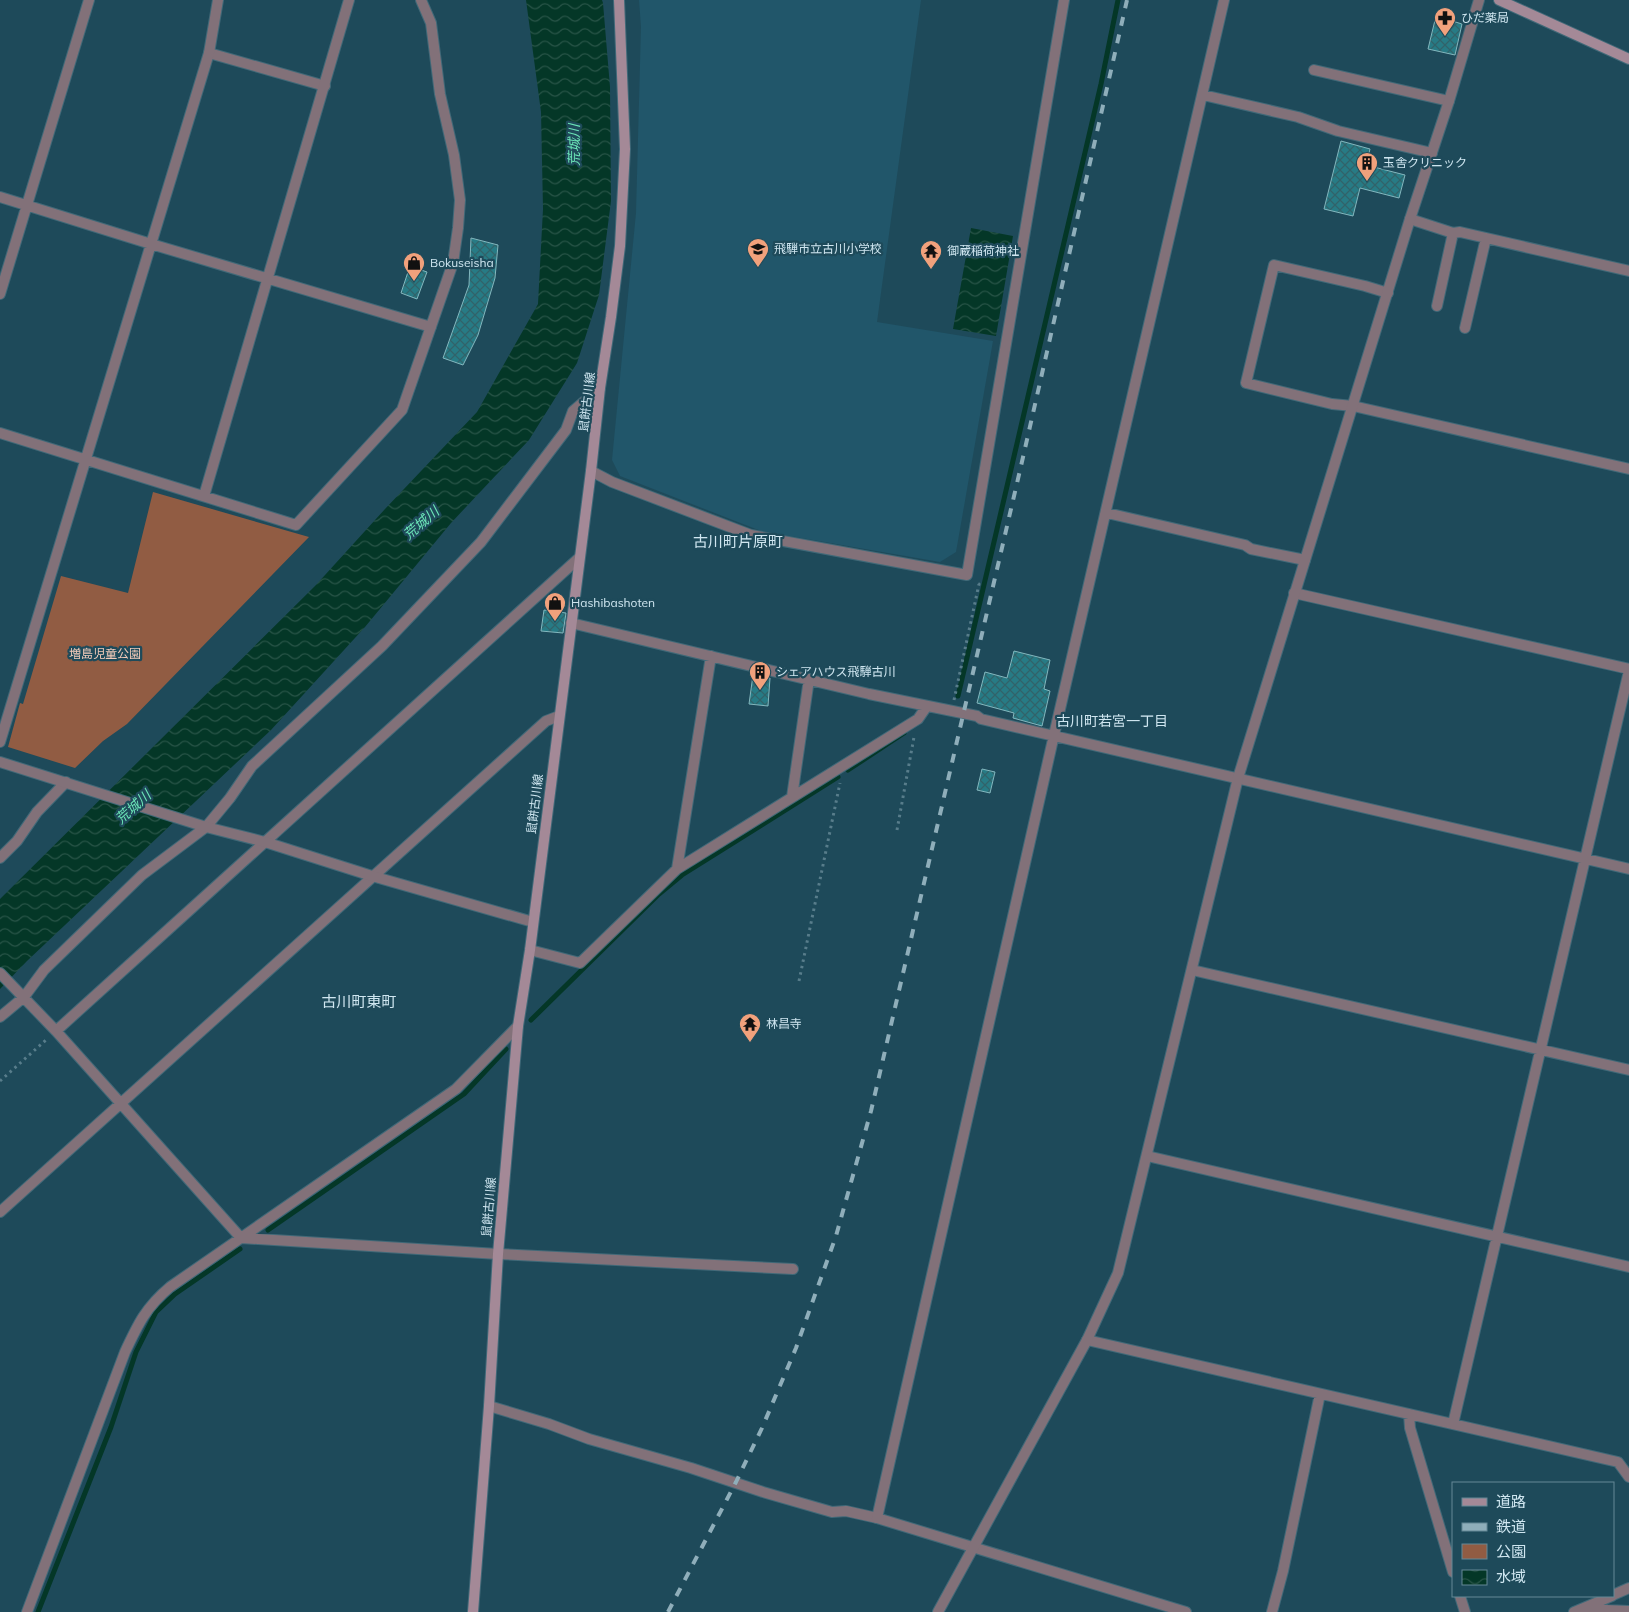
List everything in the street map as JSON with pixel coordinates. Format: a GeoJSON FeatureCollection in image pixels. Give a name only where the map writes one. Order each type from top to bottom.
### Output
{"type":"FeatureCollection","features":[{"type":"Feature","properties":{"kind":"main road","name":"鼠餅古川線"},"geometry":{"type":"LineString","coordinates":[[473,1612],[489,1406],[498,1254],[518,1026],[530,950],[600,388],[620,246],[625,150],[619,0]]}},
{"type":"Feature","properties":{"kind":"main road"},"geometry":{"type":"LineString","coordinates":[[1499,0],[1629,59]]}},
{"type":"Feature","properties":{"kind":"street"},"geometry":{"type":"LineString","coordinates":[[0,294],[89,0]]}},
{"type":"Feature","properties":{"kind":"street"},"geometry":{"type":"LineString","coordinates":[[0,742],[209,53],[218,0]]}},
{"type":"Feature","properties":{"kind":"street"},"geometry":{"type":"LineString","coordinates":[[204,496],[349,0]]}},
{"type":"Feature","properties":{"kind":"street"},"geometry":{"type":"LineString","coordinates":[[0,433],[296,525],[402,410],[453,263],[460,200],[454,155],[440,94],[431,23],[422,0]]}},
{"type":"Feature","properties":{"kind":"street"},"geometry":{"type":"LineString","coordinates":[[591,471],[612,482],[750,535],[967,575],[1064,0]]}},
{"type":"Feature","properties":{"kind":"street"},"geometry":{"type":"LineString","coordinates":[[877,1518],[1054,735],[1107,513],[1224,0]]}},
{"type":"Feature","properties":{"kind":"street"},"geometry":{"type":"LineString","coordinates":[[938,1612],[1087,1340],[1118,1273],[1238,778],[1410,219],[1480,0]]}},
{"type":"Feature","properties":{"kind":"street"},"geometry":{"type":"LineString","coordinates":[[209,53],[325,86]]}},
{"type":"Feature","properties":{"kind":"street"},"geometry":{"type":"LineString","coordinates":[[1314,70],[1449,101]]}},
{"type":"Feature","properties":{"kind":"street"},"geometry":{"type":"LineString","coordinates":[[1203,95],[1298,116],[1338,131],[1432,153]]}},
{"type":"Feature","properties":{"kind":"street"},"geometry":{"type":"LineString","coordinates":[[0,197],[430,327]]}},
{"type":"Feature","properties":{"kind":"street"},"geometry":{"type":"LineString","coordinates":[[1410,219],[1453,233],[1460,232],[1629,271]]}},
{"type":"Feature","properties":{"kind":"street"},"geometry":{"type":"LineString","coordinates":[[1437,306],[1453,233]]}},
{"type":"Feature","properties":{"kind":"street"},"geometry":{"type":"LineString","coordinates":[[1465,328],[1486,238]]}},
{"type":"Feature","properties":{"kind":"street"},"geometry":{"type":"LineString","coordinates":[[1388,293],[1366,286],[1274,265],[1246,383],[1332,404],[1353,406],[1629,469]]}},
{"type":"Feature","properties":{"kind":"street"},"geometry":{"type":"LineString","coordinates":[[0,1017],[24,997],[44,970],[142,875],[230,798],[252,766],[382,646],[481,542],[566,430],[573,411],[600,388]]}},
{"type":"Feature","properties":{"kind":"street"},"geometry":{"type":"LineString","coordinates":[[1107,513],[1245,545],[1252,549],[1305,560]]}},
{"type":"Feature","properties":{"kind":"street"},"geometry":{"type":"LineString","coordinates":[[56,1031],[579,558]]}},
{"type":"Feature","properties":{"kind":"street"},"geometry":{"type":"LineString","coordinates":[[1294,593],[1629,670],[1453,1424]]}},
{"type":"Feature","properties":{"kind":"street"},"geometry":{"type":"LineString","coordinates":[[571,623],[1629,869]]}},
{"type":"Feature","properties":{"kind":"street"},"geometry":{"type":"LineString","coordinates":[[677,869],[712,656]]}},
{"type":"Feature","properties":{"kind":"street"},"geometry":{"type":"LineString","coordinates":[[792,797],[809,679]]}},
{"type":"Feature","properties":{"kind":"street"},"geometry":{"type":"LineString","coordinates":[[530,950],[580,963],[677,869],[918,719],[928,706]]}},
{"type":"Feature","properties":{"kind":"street"},"geometry":{"type":"LineString","coordinates":[[0,1212],[546,721],[559,716]]}},
{"type":"Feature","properties":{"kind":"street"},"geometry":{"type":"LineString","coordinates":[[0,762],[201,825],[265,842],[372,876],[533,922]]}},
{"type":"Feature","properties":{"kind":"street"},"geometry":{"type":"LineString","coordinates":[[0,858],[18,841],[37,812],[66,782]]}},
{"type":"Feature","properties":{"kind":"street"},"geometry":{"type":"LineString","coordinates":[[1192,970],[1629,1070]]}},
{"type":"Feature","properties":{"kind":"street"},"geometry":{"type":"LineString","coordinates":[[3,976],[56,1031],[241,1238],[498,1254],[793,1269]]}},
{"type":"Feature","properties":{"kind":"street"},"geometry":{"type":"LineString","coordinates":[[27,1612],[125,1352],[138,1322],[157,1298],[170,1287],[456,1089],[518,1026]]}},
{"type":"Feature","properties":{"kind":"street"},"geometry":{"type":"LineString","coordinates":[[1147,1156],[1629,1267]]}},
{"type":"Feature","properties":{"kind":"street"},"geometry":{"type":"LineString","coordinates":[[1087,1340],[1618,1462],[1629,1477]]}},
{"type":"Feature","properties":{"kind":"street"},"geometry":{"type":"LineString","coordinates":[[1272,1612],[1320,1394]]}},
{"type":"Feature","properties":{"kind":"street"},"geometry":{"type":"LineString","coordinates":[[489,1406],[549,1424],[589,1439],[691,1468],[763,1492],[832,1512],[846,1511],[877,1518],[1186,1612]]}},
{"type":"Feature","properties":{"kind":"street"},"geometry":{"type":"LineString","coordinates":[[1409,1414],[1410,1428],[1452,1569]]}},
{"type":"Feature","properties":{"kind":"street"},"geometry":{"type":"LineString","coordinates":[[1614,1595],[1629,1588]]}},
{"type":"Feature","properties":{"kind":"street"},"geometry":{"type":"LineString","coordinates":[[1460,1597],[1465,1612]]}},
{"type":"Feature","properties":{"kind":"street"},"geometry":{"type":"LineString","coordinates":[[1578,1610],[1610,1597]]}},
{"type":"Feature","properties":{"kind":"street"},"geometry":{"type":"LineString","coordinates":[[1578,1610],[1629,1611]]}},
{"type":"Feature","properties":{"kind":"path"},"geometry":{"type":"LineString","coordinates":[[952,711],[979,584],[967,575]]}},
{"type":"Feature","properties":{"kind":"path"},"geometry":{"type":"LineString","coordinates":[[897,830],[918,719]]}},
{"type":"Feature","properties":{"kind":"path"},"geometry":{"type":"LineString","coordinates":[[799,981],[844,765]]}},
{"type":"Feature","properties":{"kind":"path"},"geometry":{"type":"LineString","coordinates":[[0,1081],[56,1031]]}},
{"type":"Feature","properties":{"kind":"shaded area","name":"飛騨市立古川小学校"},"geometry":{"type":"Polygon","coordinates":[[[639,0],[921,0],[877,322],[993,341],[956,552],[940,562],[761,531],[620,476],[612,460],[636,213],[641,27],[639,0]]]}},
{"type":"Feature","properties":{"kind":"green space","name":"増島児童公園"},"geometry":{"type":"Polygon","coordinates":[[[153,492],[309,537],[127,724],[103,741],[75,768],[8,747],[20,703],[23,704],[61,576],[128,593],[153,492]]]}},
{"type":"Feature","properties":{"kind":"water","name":"荒城川"},"geometry":{"type":"Polygon","coordinates":[[[526,0],[602,0],[603,3],[610,87],[611,201],[599,295],[577,363],[529,440],[451,523],[365,627],[271,730],[27,961],[0,989],[0,899],[315,586],[477,412],[538,304],[543,209],[541,112],[526,0]]]}},
{"type":"Feature","properties":{"kind":"water"},"geometry":{"type":"Polygon","coordinates":[[[971,228],[1013,236],[996,336],[953,329],[971,228]]]}},
{"type":"Feature","properties":{"kind":"building","name":"ひだ薬局"},"geometry":{"type":"Polygon","coordinates":[[[1436,16],[1462,24],[1455,55],[1428,49],[1436,16]]]}},
{"type":"Feature","properties":{"kind":"building","name":"玉舎クリニック"},"geometry":{"type":"Polygon","coordinates":[[[1341,141],[1370,149],[1366,165],[1405,175],[1399,198],[1360,188],[1353,216],[1324,209],[1341,141]]]}},
{"type":"Feature","properties":{"kind":"building"},"geometry":{"type":"Polygon","coordinates":[[[471,238],[498,245],[495,278],[478,335],[463,365],[443,358],[469,285],[471,238]]]}},
{"type":"Feature","properties":{"kind":"building","name":"Bokuseisha"},"geometry":{"type":"Polygon","coordinates":[[[410,266],[427,272],[417,299],[401,293],[410,266]]]}},
{"type":"Feature","properties":{"kind":"building","name":"Hashibashoten"},"geometry":{"type":"Polygon","coordinates":[[[544,610],[566,613],[563,633],[541,631],[544,610]]]}},
{"type":"Feature","properties":{"kind":"building"},"geometry":{"type":"Polygon","coordinates":[[[1014,651],[1050,660],[1044,689],[1050,691],[1042,726],[1013,718],[1014,713],[977,703],[985,672],[1007,678],[1014,651]]]}},
{"type":"Feature","properties":{"kind":"building","name":"シェアハウス飛騨古川"},"geometry":{"type":"Polygon","coordinates":[[[753,675],[770,678],[768,706],[749,704],[753,675]]]}},
{"type":"Feature","properties":{"kind":"building"},"geometry":{"type":"Polygon","coordinates":[[[982,769],[995,772],[990,793],[977,790],[982,769]]]}},
{"type":"Feature","properties":{"kind":"waterway"},"geometry":{"type":"LineString","coordinates":[[958,696],[1101,84],[1118,0]]}},
{"type":"Feature","properties":{"kind":"waterway"},"geometry":{"type":"LineString","coordinates":[[848,770],[904,733]]}},
{"type":"Feature","properties":{"kind":"waterway"},"geometry":{"type":"LineString","coordinates":[[531,1020],[659,894],[682,875],[838,777]]}},
{"type":"Feature","properties":{"kind":"waterway"},"geometry":{"type":"LineString","coordinates":[[268,1230],[464,1094],[506,1049]]}},
{"type":"Feature","properties":{"kind":"waterway"},"geometry":{"type":"LineString","coordinates":[[38,1612],[111,1427],[136,1352],[156,1312],[175,1294],[240,1249]]}},
{"type":"Feature","properties":{"kind":"railway"},"geometry":{"type":"LineString","coordinates":[[668,1612],[762,1428],[796,1348],[836,1236],[871,1111],[1127,0]]}},
{"type":"Feature","properties":{"kind":"place","name":"ひだ薬局"},"geometry":{"type":"Point","coordinates":[1445,37]}},
{"type":"Feature","properties":{"kind":"place","name":"玉舎クリニック"},"geometry":{"type":"Point","coordinates":[1367,182]}},
{"type":"Feature","properties":{"kind":"place","name":"飛騨市立古川小学校"},"geometry":{"type":"Point","coordinates":[758,268]}},
{"type":"Feature","properties":{"kind":"place","name":"御蔵稲荷神社"},"geometry":{"type":"Point","coordinates":[931,270]}},
{"type":"Feature","properties":{"kind":"place","name":"Bokuseisha"},"geometry":{"type":"Point","coordinates":[414,282]}},
{"type":"Feature","properties":{"kind":"place","name":"Hashibashoten"},"geometry":{"type":"Point","coordinates":[555,622]}},
{"type":"Feature","properties":{"kind":"place","name":"シェアハウス飛騨古川"},"geometry":{"type":"Point","coordinates":[760,691]}},
{"type":"Feature","properties":{"kind":"place","name":"林昌寺"},"geometry":{"type":"Point","coordinates":[750,1043]}},
{"type":"Feature","properties":{"kind":"district","name":"古川町片原町"},"geometry":{"type":"Point","coordinates":[738,542]}},
{"type":"Feature","properties":{"kind":"district","name":"古川町若宮一丁目"},"geometry":{"type":"Point","coordinates":[1112,721]}},
{"type":"Feature","properties":{"kind":"district","name":"古川町東町"},"geometry":{"type":"Point","coordinates":[359,1002]}}]}
